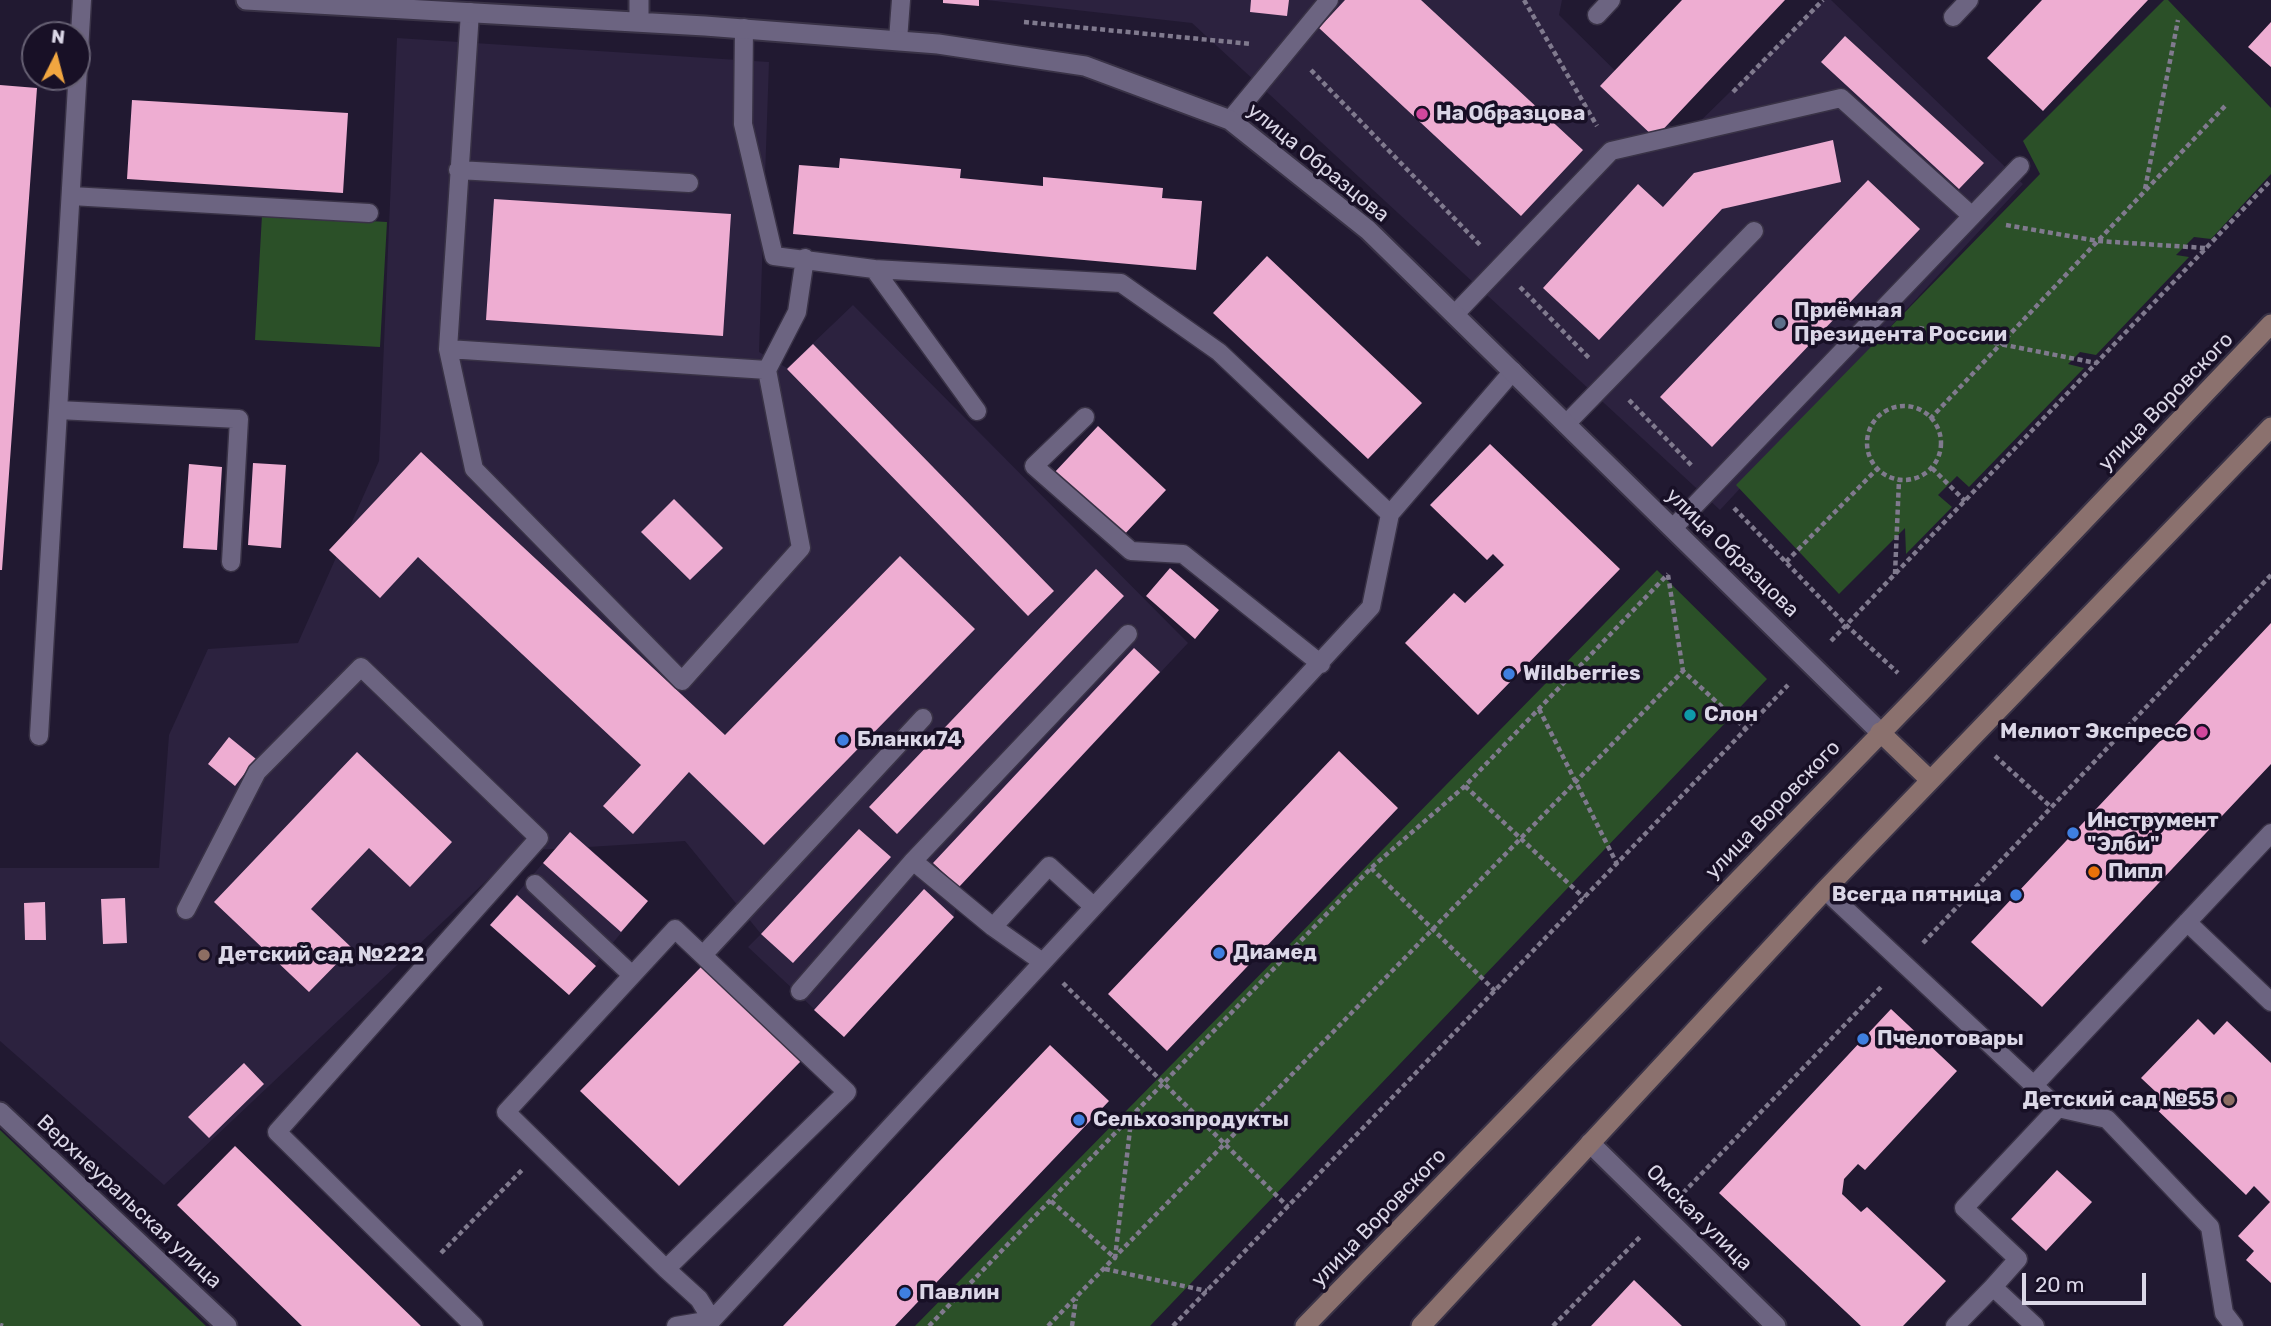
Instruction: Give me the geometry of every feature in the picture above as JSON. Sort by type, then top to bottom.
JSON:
[{"type":"main road","name":"улица Воровского","points":[[1306,1326],[2271,324]]},
{"type":"main road","points":[[1421,1326],[1825,891],[2271,427]]},
{"type":"main road","points":[[1880,732],[1930,780]]},
{"type":"street","name":"улица Образцова","points":[[246,0],[639,21],[898,40],[1085,66],[1230,120],[1368,230],[1880,732]]},
{"type":"street","points":[[639,0],[639,21]]},
{"type":"street","name":"Верхнеуральская улица","points":[[0,1112],[227,1326]]},
{"type":"street","name":"Омская улица","points":[[1590,1143],[1776,1326]]},
{"type":"lane","points":[[39,736],[82,0]]},
{"type":"lane","points":[[898,40],[901,0]]},
{"type":"lane","points":[[1230,120],[1329,0]]},
{"type":"lane","points":[[1597,15],[1611,0]]},
{"type":"lane","points":[[1953,17],[1969,0]]},
{"type":"lane","points":[[470,12],[447,349],[474,469],[682,681],[801,548],[767,370],[797,312],[804,258]]},
{"type":"lane","points":[[744,28],[743,124],[774,256],[874,269],[1121,283],[1219,352],[1390,514]]},
{"type":"lane","points":[[1455,314],[1611,150],[1841,98],[1972,216]]},
{"type":"lane","points":[[1673,528],[2020,166]]},
{"type":"lane","points":[[458,170],[689,183]]},
{"type":"lane","points":[[71,197],[369,213]]},
{"type":"lane","points":[[1566,424],[1754,231]]},
{"type":"lane","points":[[874,269],[977,411]]},
{"type":"lane","points":[[447,349],[767,370]]},
{"type":"lane","points":[[676,1326],[712,1320],[1371,607],[1390,514],[1513,371]]},
{"type":"lane","points":[[58,410],[239,419],[232,562]]},
{"type":"lane","points":[[1085,417],[1034,466],[1131,551],[1183,554],[1321,664]]},
{"type":"lane","points":[[800,991],[913,861],[1128,634]]},
{"type":"lane","points":[[186,910],[257,772],[360,667],[539,838],[277,1132],[474,1326]]},
{"type":"lane","points":[[703,956],[923,718]]},
{"type":"lane","points":[[2034,1085],[2187,922],[2267,846]]},
{"type":"lane","points":[[913,861],[993,927],[1041,961]]},
{"type":"lane","points":[[993,927],[1049,866],[1093,906]]},
{"type":"lane","points":[[535,884],[632,975]]},
{"type":"lane","points":[[1825,891],[2058,1108],[2107,1119],[2210,1227],[2224,1313],[2234,1326]]},
{"type":"lane","points":[[2187,922],[2271,1002]]},
{"type":"lane","points":[[666,1269],[846,1092],[674,929],[506,1112],[666,1269],[699,1299],[712,1320]]},
{"type":"lane","points":[[1955,1326],[2018,1259],[1964,1208],[2058,1108]]},
{"type":"lane","points":[[1993,1287],[2035,1326]]},
{"type":"path","points":[[1524,0],[1611,150]]},
{"type":"path","points":[[1730,94],[1824,0]]},
{"type":"path","points":[[2145,190],[2178,20]]},
{"type":"path","points":[[1930,419],[2226,105]]},
{"type":"path","points":[[1824,648],[2271,180]]},
{"type":"path","points":[[2004,225],[2098,241],[2206,248]]},
{"type":"path","points":[[1919,328],[2097,363]]},
{"type":"path","points":[[1902,406],[1914,408],[1930,419],[1939,433],[1941,445],[1932,468],[1911,480],[1899,480],[1877,469],[1870,459],[1867,435],[1880,415],[1902,406]]},
{"type":"path","points":[[1932,468],[1965,501]]},
{"type":"path","points":[[1786,562],[1877,469]]},
{"type":"path","points":[[1895,575],[1899,480]]},
{"type":"path","points":[[929,1326],[1371,869],[1465,786],[1668,574],[1683,671],[1746,729]]},
{"type":"path","points":[[1048,1326],[1683,671]]},
{"type":"path","points":[[1173,1326],[1775,699]]},
{"type":"path","points":[[1539,709],[1617,864]]},
{"type":"path","points":[[1465,786],[1584,898]]},
{"type":"path","points":[[1371,869],[1495,991]]},
{"type":"path","points":[[1041,961],[1288,1207]]},
{"type":"path","points":[[1115,1258],[1131,1119]]},
{"type":"path","points":[[421,1273],[543,1148]]},
{"type":"path","points":[[1051,1201],[1115,1258]]},
{"type":"path","points":[[1104,1269],[1207,1291]]},
{"type":"path","points":[[1072,1326],[1076,1297]]},
{"type":"shaded area","points":[[986,0],[1562,0],[1559,15],[1683,138],[1824,0],[1831,0],[2023,184],[1720,510],[1192,23]]},
{"type":"shaded area","points":[[397,38],[769,62],[759,352],[787,368],[853,305],[1188,643],[959,887],[954,917],[844,1037],[748,947],[761,934],[685,841],[588,847],[648,901],[569,995],[490,925],[555,849],[519,850],[164,1185],[0,1041],[0,868],[159,868],[169,735],[208,649],[298,643],[379,461]]},
{"type":"green space","points":[[2164,0],[2168,0],[2271,108],[2271,174],[2211,239],[2194,237],[2176,255],[2189,257],[2096,355],[2080,352],[2068,364],[2084,368],[1969,487],[1957,476],[1938,495],[1952,507],[1906,554],[1905,528],[1839,594],[1736,485],[2040,174],[2023,141]]},
{"type":"green space","points":[[262,215],[387,222],[380,347],[255,340]]},
{"type":"green space","points":[[1657,570],[1767,679],[1150,1326],[915,1326]]},
{"type":"green space","points":[[0,1130],[206,1326],[0,1326]]},
{"type":"building","points":[[943,0],[979,0],[979,6],[943,3]]},
{"type":"building","points":[[1251,0],[1289,0],[1287,16],[1250,12]]},
{"type":"building","points":[[1345,0],[1421,0],[1583,150],[1521,216],[1319,28]]},
{"type":"building","points":[[1682,0],[1785,0],[1655,138],[1600,86]]},
{"type":"building","points":[[2042,0],[2148,0],[2043,111],[1987,58]]},
{"type":"building","points":[[2271,22],[2271,67],[2248,47]]},
{"type":"building","points":[[1845,36],[1984,163],[1959,189],[1821,62]]},
{"type":"building","points":[[0,85],[21,87],[21,91],[37,91],[0,570]]},
{"type":"building","points":[[132,100],[348,113],[343,193],[127,179]]},
{"type":"building","points":[[1833,140],[1841,182],[1722,209],[1599,340],[1543,288],[1638,184],[1663,207],[1694,173]]},
{"type":"building","points":[[840,158],[961,169],[960,178],[1043,186],[1043,177],[1163,188],[1162,198],[1202,201],[1196,270],[793,234],[799,165],[839,168]]},
{"type":"building","points":[[1868,180],[1920,229],[1712,447],[1660,397]]},
{"type":"building","points":[[494,199],[731,214],[723,336],[486,320]]},
{"type":"building","points":[[1267,256],[1422,403],[1368,459],[1213,313]]},
{"type":"building","points":[[813,344],[1054,591],[1028,616],[787,369]]},
{"type":"building","points":[[1098,426],[1166,490],[1122,537],[1054,473]]},
{"type":"building","points":[[1490,444],[1620,569],[1478,715],[1405,643],[1454,593],[1465,603],[1504,565],[1493,554],[1487,560],[1430,505]]},
{"type":"building","points":[[421,452],[725,735],[900,556],[975,629],[764,845],[689,772],[633,834],[603,806],[641,765],[418,557],[380,598],[329,550]]},
{"type":"building","points":[[253,463],[286,465],[281,548],[248,545]]},
{"type":"building","points":[[189,464],[222,467],[217,550],[183,548]]},
{"type":"building","points":[[674,499],[723,548],[690,580],[641,532]]},
{"type":"building","points":[[1170,568],[1219,610],[1195,639],[1146,596]]},
{"type":"building","points":[[1096,569],[1124,596],[897,834],[869,807]]},
{"type":"building","points":[[2271,623],[2271,764],[2042,1007],[1971,942]]},
{"type":"building","points":[[1134,648],[1160,672],[959,887],[933,863]]},
{"type":"building","points":[[229,737],[256,759],[235,786],[208,764]]},
{"type":"building","points":[[1339,751],[1398,808],[1167,1051],[1108,994]]},
{"type":"building","points":[[357,752],[452,842],[410,887],[369,848],[311,909],[352,948],[309,992],[214,902]]},
{"type":"building","points":[[859,829],[891,857],[793,963],[761,934]]},
{"type":"building","points":[[570,832],[648,901],[621,932],[543,863]]},
{"type":"building","points":[[924,889],[954,917],[844,1037],[814,1010]]},
{"type":"building","points":[[517,895],[596,966],[569,995],[490,925]]},
{"type":"building","points":[[125,898],[127,943],[103,944],[101,899]]},
{"type":"building","points":[[45,902],[46,940],[25,940],[24,903]]},
{"type":"building","points":[[702,966],[801,1061],[679,1186],[580,1091]]},
{"type":"building","points":[[1891,1009],[1957,1071],[1865,1170],[1858,1164],[1844,1179],[1842,1194],[1861,1212],[1867,1207],[1946,1281],[1903,1326],[1861,1326],[1719,1193]]},
{"type":"building","points":[[2198,1019],[2214,1035],[2227,1021],[2271,1063],[2271,1283],[2246,1260],[2254,1251],[2238,1236],[2270,1202],[2254,1186],[2246,1195],[2149,1102],[2157,1093],[2141,1078]]},
{"type":"building","points":[[1050,1045],[1109,1101],[895,1326],[783,1326]]},
{"type":"building","points":[[244,1063],[264,1084],[209,1138],[188,1117]]},
{"type":"building","points":[[235,1146],[421,1326],[302,1326],[177,1205]]},
{"type":"building","points":[[2057,1170],[2092,1202],[2046,1251],[2011,1219]]},
{"type":"building","points":[[1634,1280],[1682,1326],[1591,1326]]},
{"type":"place","name":"На Образцова","points":[[1422,114]]},
{"type":"place","name":"Приёмная Президента России","points":[[1780,323]]},
{"type":"place","name":"Wildberries","points":[[1509,674]]},
{"type":"place","name":"Слон","points":[[1690,715]]},
{"type":"place","name":"Мелиот Экспресс","points":[[2202,732]]},
{"type":"place","name":"Бланки74","points":[[843,740]]},
{"type":"place","name":"Инструмент \"Элби\"","points":[[2073,833]]},
{"type":"place","name":"Пипл","points":[[2094,872]]},
{"type":"place","name":"Всегда пятница","points":[[2016,895]]},
{"type":"place","name":"Диамед","points":[[1219,953]]},
{"type":"place","name":"Детский сад №222","points":[[204,955]]},
{"type":"place","name":"Пчелотовары","points":[[1863,1039]]},
{"type":"place","name":"Детский сад №55","points":[[2229,1100]]},
{"type":"place","name":"Сельхозпродукты","points":[[1079,1120]]},
{"type":"place","name":"Павлин","points":[[905,1293]]}]
